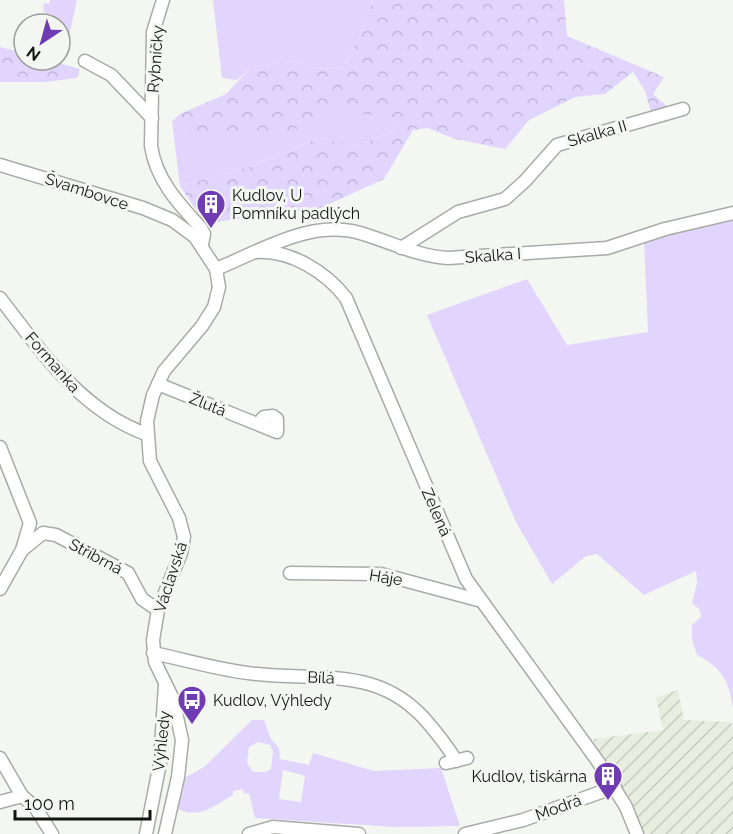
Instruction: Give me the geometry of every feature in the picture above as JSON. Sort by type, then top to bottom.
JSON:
[{"type":"street","name":"Rybníčky","points":[[163,0],[153,32],[153,162],[168,189],[201,228],[204,234],[202,244]]},
{"type":"street","name":"Rybníčky","points":[[85,61],[111,75],[152,118]]},
{"type":"street","name":"Skalka II","points":[[401,248],[458,212],[504,199],[525,181],[557,145],[683,110]]},
{"type":"street","name":"Švambovce","points":[[0,165],[143,208],[172,220],[188,230],[202,244]]},
{"type":"street","name":"Skalka I","points":[[256,252],[298,235],[323,229],[359,233],[423,256],[448,258],[607,248],[665,230],[733,213]]},
{"type":"street","points":[[202,244],[216,269],[256,252]]},
{"type":"street","name":"Zelená","points":[[256,252],[276,252],[298,261],[332,282],[346,298],[443,527],[478,600],[580,735],[615,788],[637,834]]},
{"type":"street","name":"Václavská","points":[[165,834],[178,777],[182,740],[177,709],[153,653],[158,610],[181,553],[184,537],[179,518],[150,461],[146,434],[149,409],[158,384],[172,361],[202,327],[214,307],[219,287],[216,269]]},
{"type":"street","name":"Formanka","points":[[0,298],[40,351],[72,387],[119,422],[146,434]]},
{"type":"street","name":"Žlutá","points":[[158,384],[258,424]]},
{"type":"street","points":[[0,447],[30,523],[22,550],[0,589]]},
{"type":"street","name":"Stříbrná","points":[[22,550],[44,533],[56,535],[128,573],[142,599],[158,610]]},
{"type":"street","name":"Háje","points":[[291,573],[381,574],[478,600]]},
{"type":"street","name":"Bílá","points":[[153,653],[247,673],[351,679],[374,683],[417,710],[457,761]]},
{"type":"street","name":"Výhledy","points":[[146,834],[159,763],[165,683]]},
{"type":"street","points":[[0,758],[22,796],[35,807],[52,834]]},
{"type":"street","name":"Modrá","points":[[465,834],[500,827],[615,788]]},
{"type":"street","points":[[0,802],[22,796]]},
{"type":"street","points":[[249,834],[273,827],[359,834]]},
{"type":"shaded area","points":[[678,690],[684,720],[731,722],[733,728],[733,834],[643,834],[640,822],[615,784],[593,739],[663,730],[656,697]]},
{"type":"green space","points":[[50,0],[77,0],[72,22],[72,12],[43,11],[44,3],[49,4]]},
{"type":"green space","points":[[213,0],[373,0],[359,39],[342,69],[308,68],[296,60],[251,67],[237,80],[222,78]]},
{"type":"green space","points":[[373,0],[564,0],[567,36],[664,77],[653,94],[671,110],[652,115],[645,91],[633,72],[605,94],[575,97],[529,120],[505,149],[455,139],[428,128],[413,130],[384,179],[316,210],[205,223],[180,186],[253,166],[318,138],[356,146],[395,130],[391,115],[346,114],[333,97],[317,123],[283,133],[187,134],[172,121],[180,114],[226,94],[251,67],[296,60],[308,68],[342,69],[359,39]]},
{"type":"green space","points":[[0,47],[12,50],[12,72],[72,72],[72,67],[80,69],[77,78],[46,82],[0,82]]},
{"type":"green space","points":[[333,96],[346,114],[391,114],[395,130],[356,146],[318,138],[253,166],[180,186],[172,121],[187,134],[226,133]]},
{"type":"green space","points":[[733,217],[733,708],[726,682],[712,664],[697,655],[692,639],[692,625],[701,617],[700,610],[692,603],[697,583],[696,571],[644,595],[597,554],[586,556],[552,584],[516,522],[427,315],[527,279],[567,345],[648,332],[644,240]]},
{"type":"green space","points":[[252,720],[264,720],[271,739],[279,748],[280,759],[309,765],[313,753],[374,771],[441,768],[460,826],[395,827],[255,818],[249,793],[244,794],[243,789],[233,791],[233,795],[207,810],[193,813],[178,809],[186,777],[204,767]],"holes":[[[258,742],[270,745],[273,752],[271,769],[266,772],[253,772],[247,763],[249,747]],[[283,770],[305,776],[301,802],[279,799]]]},
{"type":"place","name":"Kudlov, U Pomníku padlých","points":[[211,230]]},
{"type":"place","name":"Kudlov, Výhledy","points":[[192,726]]},
{"type":"place","name":"Kudlov, tiskárna","points":[[608,802]]}]
